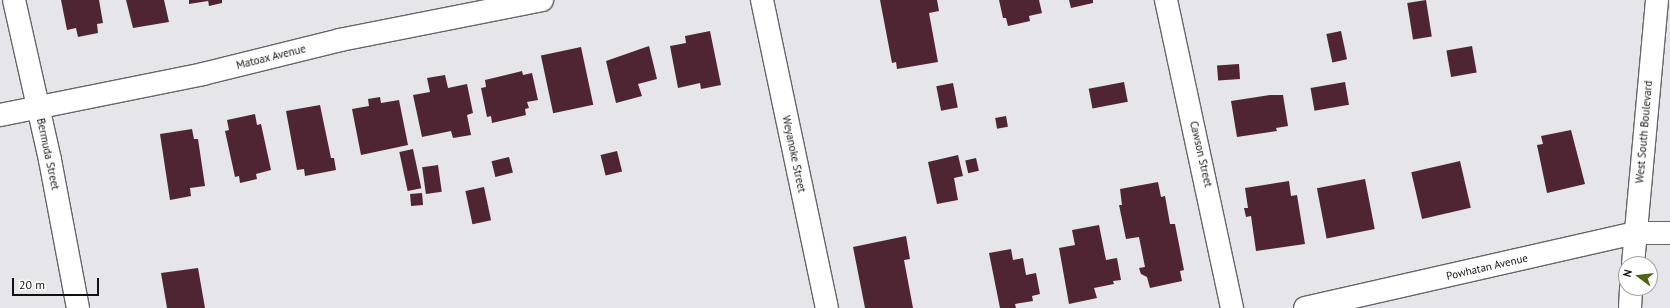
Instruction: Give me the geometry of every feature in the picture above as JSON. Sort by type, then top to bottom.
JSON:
[{"type":"street","name":"Bermuda Street","points":[[14,0],[38,107],[78,308]]},
{"type":"street","name":"Matoax Avenue","points":[[0,115],[203,74],[340,40],[542,0]]},
{"type":"street","name":"Weyanoke Street","points":[[762,0],[827,308]]},
{"type":"street","name":"Cawson Street","points":[[1166,0],[1232,308]]},
{"type":"street","name":"West South Boulevard","points":[[1634,256],[1657,0]]},
{"type":"street","name":"Powhatan Avenue","points":[[1305,308],[1636,233],[1670,233]]},
{"type":"street","points":[[1630,308],[1631,296]]},
{"type":"building","points":[[61,0],[99,0],[103,23],[97,24],[98,33],[78,37],[76,28],[67,30]]},
{"type":"building","points":[[126,0],[164,0],[169,22],[133,28]]},
{"type":"building","points":[[189,0],[208,0],[208,1],[189,4]]},
{"type":"building","points":[[208,0],[222,0],[222,3],[209,6]]},
{"type":"building","points":[[880,0],[937,0],[939,11],[929,13],[938,62],[897,69],[896,62],[892,63]]},
{"type":"building","points":[[999,0],[1039,0],[1042,13],[1029,16],[1030,21],[1008,26],[1006,18],[1003,18]]},
{"type":"building","points":[[1069,0],[1093,0],[1093,3],[1071,8]]},
{"type":"building","points":[[1426,0],[1432,37],[1413,40],[1407,3]]},
{"type":"building","points":[[710,31],[721,85],[701,89],[700,83],[678,88],[670,46],[686,43],[685,36]]},
{"type":"building","points":[[1341,31],[1347,59],[1332,62],[1326,34]]},
{"type":"building","points":[[649,46],[657,79],[638,84],[642,96],[616,103],[606,61]]},
{"type":"building","points":[[1472,46],[1477,73],[1451,77],[1446,51]]},
{"type":"building","points":[[581,47],[593,105],[553,113],[541,56]]},
{"type":"building","points":[[1239,64],[1240,79],[1218,80],[1217,66]]},
{"type":"building","points":[[522,71],[523,75],[532,73],[538,100],[527,102],[529,108],[525,109],[526,115],[492,123],[491,116],[487,117],[481,88],[486,87],[485,80]]},
{"type":"building","points":[[445,75],[448,88],[467,84],[473,113],[467,115],[471,135],[453,138],[451,131],[422,137],[413,95],[430,92],[427,78]]},
{"type":"building","points":[[1124,82],[1128,102],[1092,109],[1089,89]]},
{"type":"building","points":[[1345,82],[1349,105],[1315,111],[1311,88]]},
{"type":"building","points":[[953,83],[958,108],[941,111],[936,86]]},
{"type":"building","points":[[1270,95],[1283,95],[1288,126],[1276,128],[1277,131],[1237,137],[1231,101]]},
{"type":"building","points":[[380,97],[381,103],[399,100],[408,145],[361,155],[352,109],[369,106],[368,99]]},
{"type":"building","points":[[320,105],[331,158],[334,158],[336,170],[305,176],[304,169],[297,170],[286,111]]},
{"type":"building","points":[[255,114],[257,125],[261,124],[271,170],[256,174],[257,179],[240,183],[239,176],[235,177],[225,131],[229,130],[227,120]]},
{"type":"building","points":[[1006,116],[1008,127],[997,129],[995,118]]},
{"type":"building","points":[[192,129],[194,139],[198,139],[205,186],[190,188],[191,196],[170,200],[160,134]]},
{"type":"building","points":[[1571,130],[1585,184],[1547,193],[1537,145],[1543,144],[1541,136]]},
{"type":"building","points":[[413,149],[421,188],[408,191],[399,152]]},
{"type":"building","points":[[617,151],[622,171],[606,175],[601,155]]},
{"type":"building","points":[[958,155],[963,176],[954,178],[958,200],[937,204],[928,162]]},
{"type":"building","points":[[509,157],[513,173],[495,177],[492,161]]},
{"type":"building","points":[[976,158],[979,171],[968,173],[965,160]]},
{"type":"building","points":[[1460,161],[1471,208],[1422,219],[1411,172]]},
{"type":"building","points":[[438,165],[442,192],[426,194],[422,167]]},
{"type":"building","points":[[1365,179],[1375,229],[1327,238],[1317,188]]},
{"type":"building","points":[[1289,181],[1291,196],[1297,195],[1305,244],[1256,251],[1251,216],[1246,217],[1244,208],[1248,208],[1245,188]]},
{"type":"building","points":[[1158,182],[1161,197],[1165,196],[1170,224],[1175,224],[1184,270],[1180,271],[1182,281],[1150,288],[1147,277],[1141,274],[1139,268],[1145,267],[1139,237],[1126,239],[1119,205],[1122,205],[1120,189]]},
{"type":"building","points":[[484,187],[491,220],[472,224],[465,191]]},
{"type":"building","points":[[422,193],[423,205],[411,206],[410,194]]},
{"type":"building","points":[[1099,225],[1106,260],[1117,258],[1121,280],[1113,281],[1114,284],[1094,288],[1097,298],[1069,304],[1059,248],[1075,245],[1072,230]]},
{"type":"building","points":[[906,236],[910,259],[904,260],[913,308],[865,308],[853,247]]},
{"type":"building","points":[[1011,249],[1013,260],[1023,258],[1026,275],[1036,273],[1040,294],[1032,296],[1033,301],[1015,304],[1016,308],[1000,308],[989,253]]},
{"type":"building","points":[[198,268],[205,308],[167,308],[161,273]]}]
